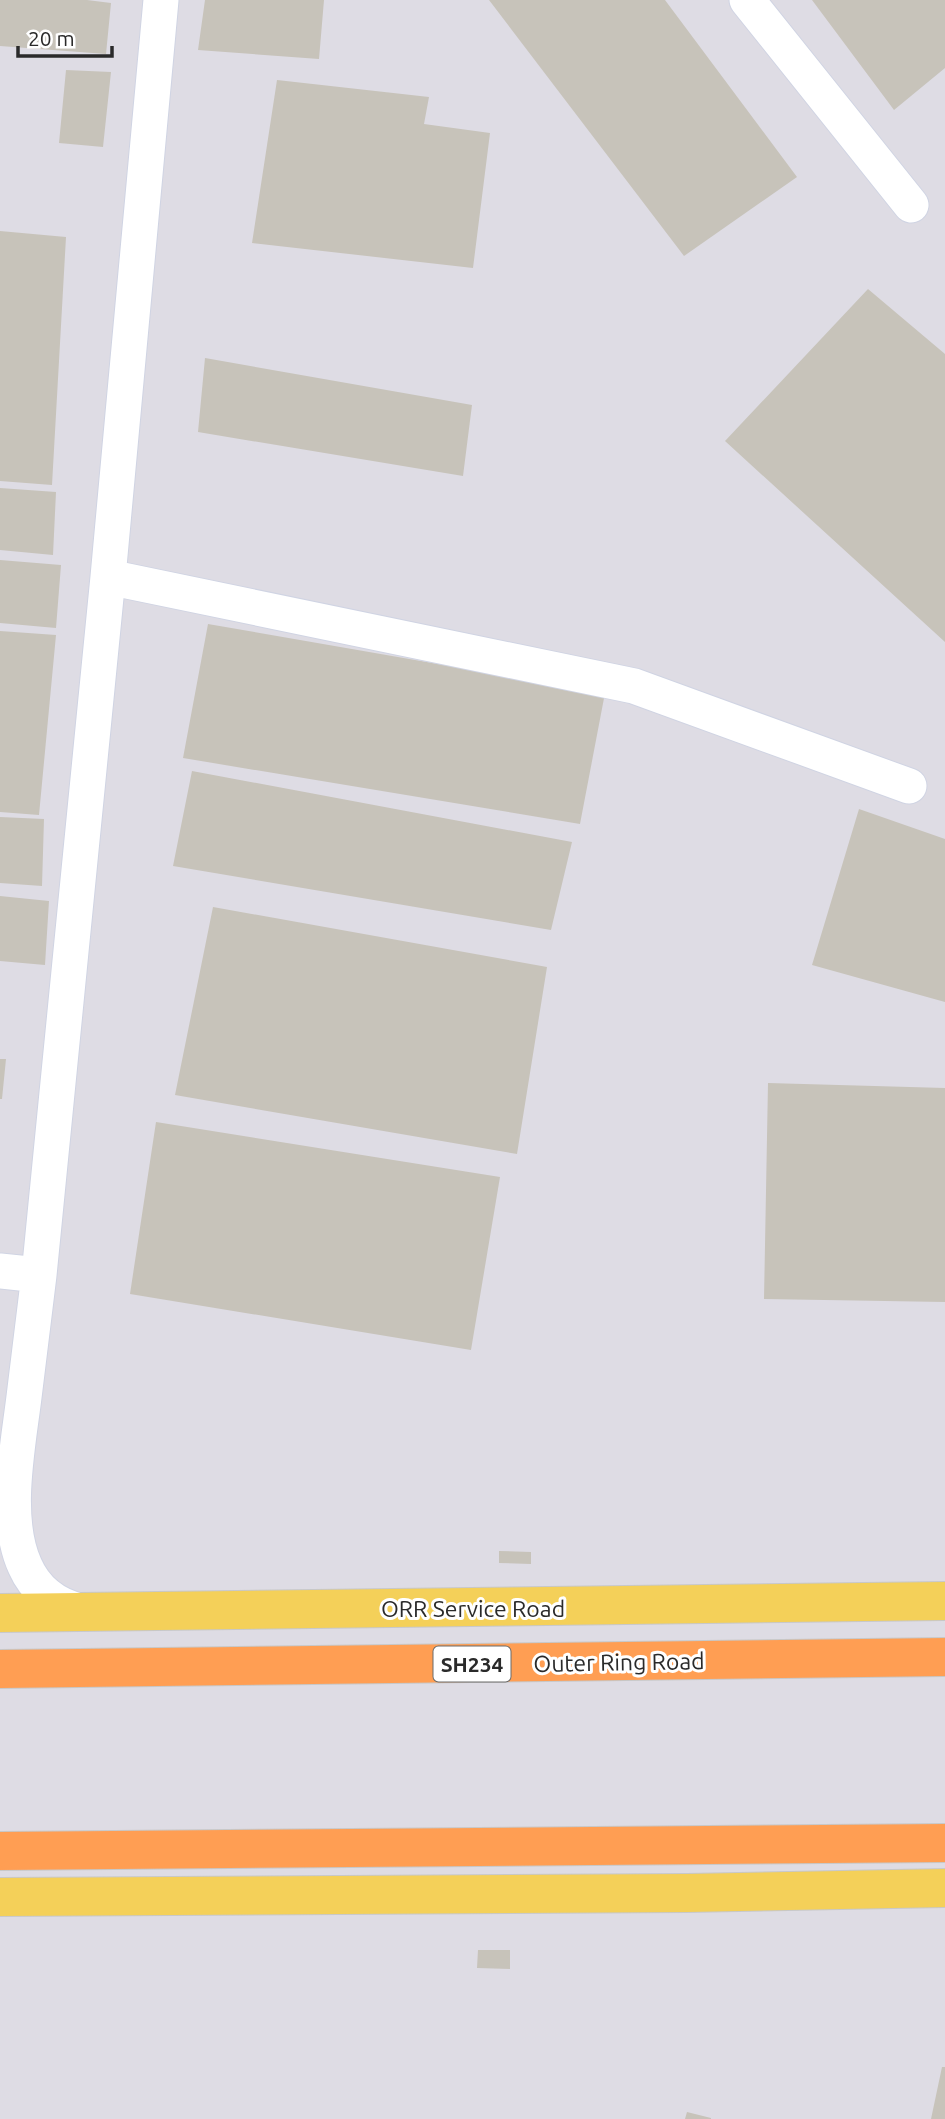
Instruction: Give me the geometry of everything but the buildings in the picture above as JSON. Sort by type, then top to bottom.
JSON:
[{"type":"highway","name":"Outer Ring Road","points":[[0,1669],[945,1657]]},
{"type":"highway","points":[[0,1852],[945,1843]]},
{"type":"main road","name":"ORR Service Road","points":[[0,1613],[945,1601]]},
{"type":"main road","points":[[0,1897],[687,1893],[945,1888]]},
{"type":"street","points":[[80,1611],[49,1597],[30,1576],[24,1564],[15,1526],[16,1464],[39,1275],[108,577],[161,0]]},
{"type":"street","points":[[747,0],[911,205]]},
{"type":"street","points":[[108,577],[634,686],[909,786]]},
{"type":"street","points":[[0,1271],[39,1275]]},
{"type":"street","points":[[0,1523],[16,1464]]},
{"type":"shaded area","points":[[0,0],[945,0],[945,2119],[0,2119]]}]
